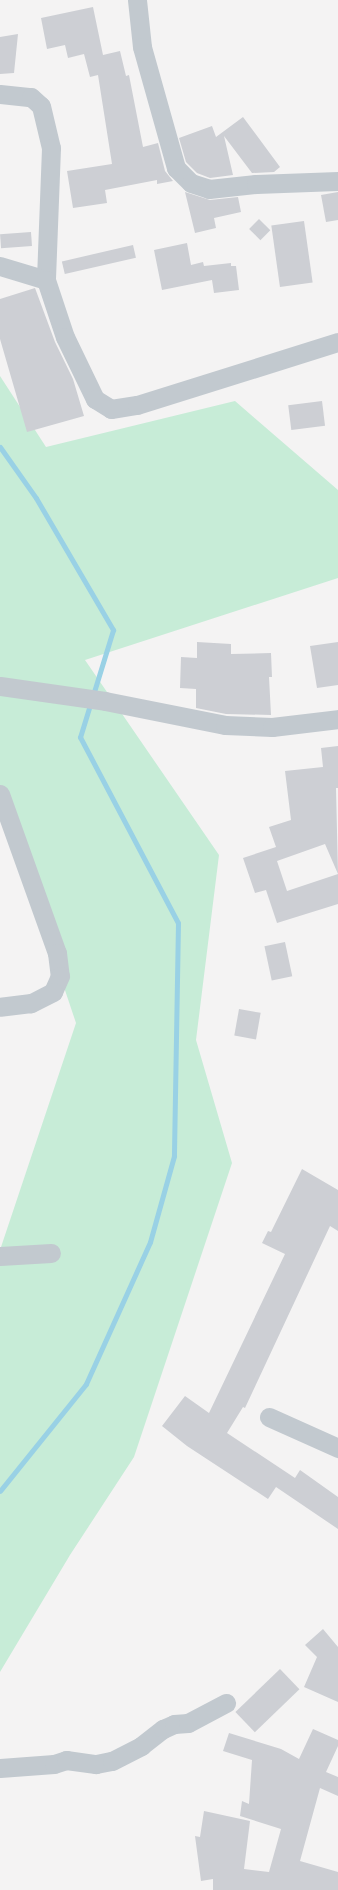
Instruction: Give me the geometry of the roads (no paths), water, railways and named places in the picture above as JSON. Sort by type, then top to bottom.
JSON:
[{"type":"street","points":[[137,0],[142,47],[176,168],[191,184],[210,189],[256,184],[338,181]]},
{"type":"street","points":[[0,94],[31,97],[41,106],[52,148],[46,280],[65,337],[95,399],[111,409],[138,405],[338,342]]},
{"type":"street","points":[[0,266],[46,280]]},
{"type":"street","points":[[0,686],[105,701],[225,725],[272,728],[338,719]]},
{"type":"street","points":[[0,794],[57,953],[60,976],[53,992],[31,1003],[0,1007]]},
{"type":"street","points":[[0,1256],[51,1253]]},
{"type":"street","points":[[269,1417],[338,1448]]},
{"type":"street","points":[[0,1768],[54,1764],[66,1760],[96,1764],[112,1761],[141,1746],[162,1729],[174,1724],[188,1724],[226,1703]]},
{"type":"waterway","points":[[0,447],[36,498],[113,630],[80,737],[178,923],[174,1156],[150,1242],[86,1384],[0,1491]]}]
